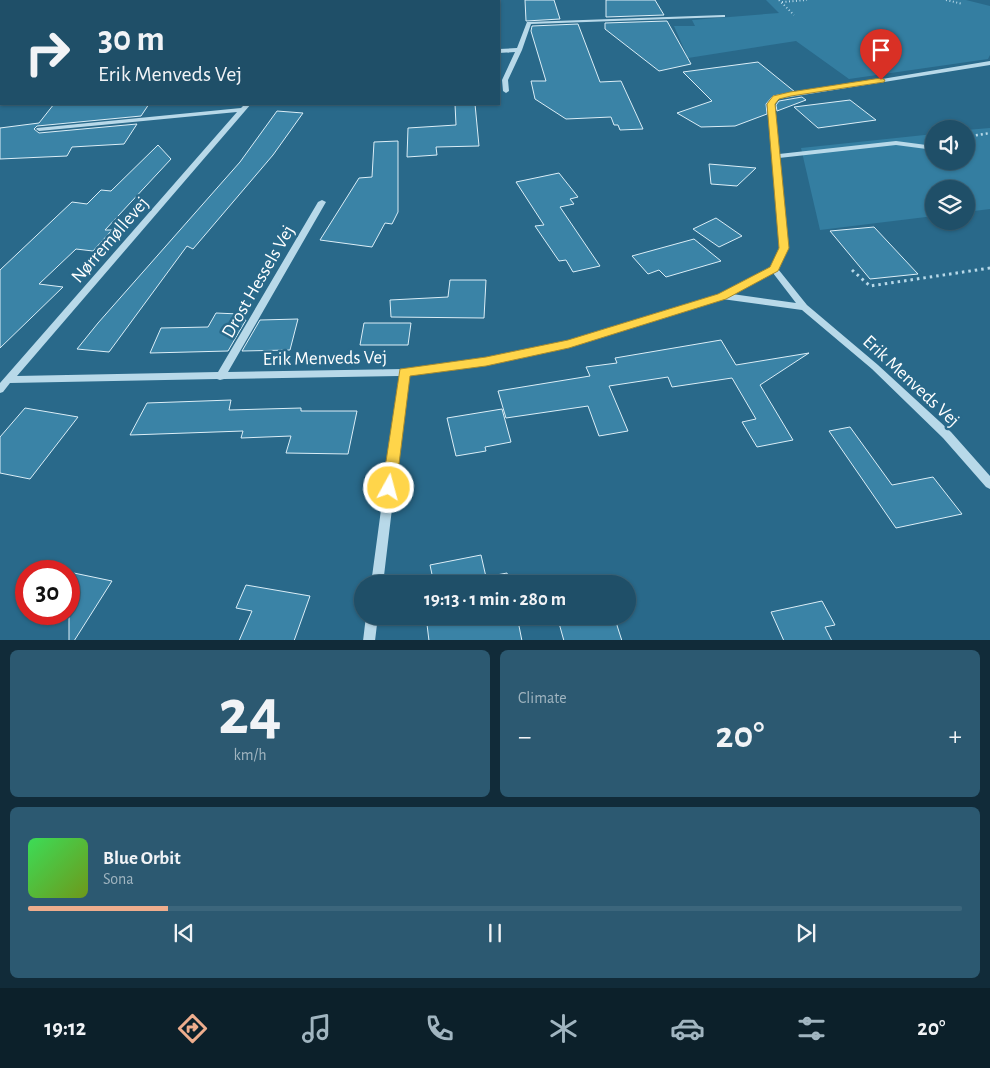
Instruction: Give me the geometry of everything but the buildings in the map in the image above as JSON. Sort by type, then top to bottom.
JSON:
[{"type":"street","points":[[506,91],[505,80],[529,24],[723,16]]},
{"type":"street","points":[[500,51],[519,50]]},
{"type":"street","points":[[774,269],[784,248],[771,104],[776,98],[990,64]]},
{"type":"street","name":"Nørremøllevej","points":[[39,130],[245,107]]},
{"type":"street","name":"Nørremøllevej","points":[[0,389],[245,107]]},
{"type":"street","points":[[776,156],[896,144],[925,147]]},
{"type":"street","name":"Drost Hessels Vej","points":[[220,377],[322,202]]},
{"type":"street","name":"Erik Menveds Vej","points":[[9,380],[404,372],[486,362],[569,344],[722,296],[774,269],[804,307],[882,374],[947,436],[990,484]]},
{"type":"street","name":"Erik Menveds Vej","points":[[722,296],[804,307]]},
{"type":"street","points":[[378,575],[404,372]]},
{"type":"street","points":[[369,640],[371,625]]},
{"type":"path","points":[[779,0],[794,15]]},
{"type":"path","points":[[782,2],[807,0]]},
{"type":"path","points":[[946,0],[963,4]]},
{"type":"path","points":[[975,136],[990,133]]},
{"type":"path","points":[[852,270],[870,286],[990,268]]},
{"type":"shaded area","points":[[766,0],[966,0],[990,6],[990,55],[988,59],[849,79],[796,41],[688,58],[674,26],[695,26],[692,20],[779,13]]},
{"type":"shaded area","points":[[990,128],[990,209],[975,211],[975,180],[925,180],[925,217],[820,230],[801,148],[925,135],[925,170],[975,170],[975,129]]},
{"type":"route","points":[[389,488],[404,372],[486,362],[569,344],[722,296],[774,269],[784,248],[771,104],[776,98],[790,94],[881,80]]}]
